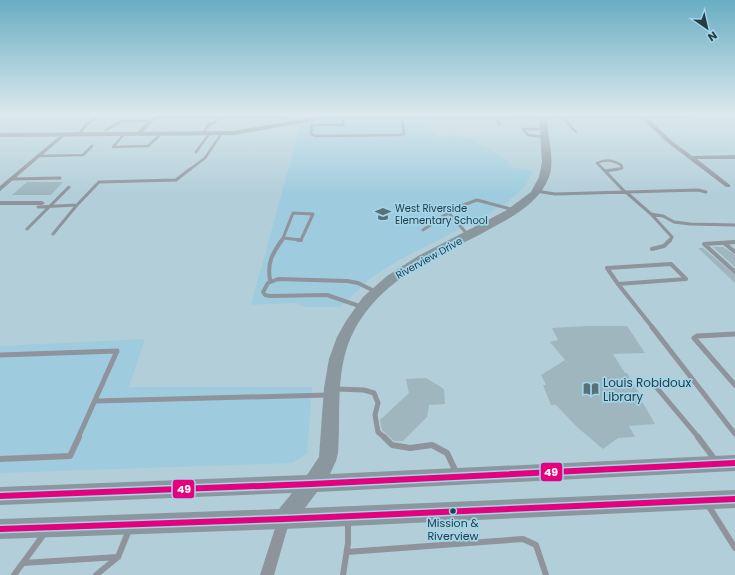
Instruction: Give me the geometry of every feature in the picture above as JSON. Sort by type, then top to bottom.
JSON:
[{"type":"main road","name":"Riverview Drive","points":[[284,520],[327,462],[332,392],[339,349],[353,320],[376,292],[406,269],[469,236],[523,204],[535,191],[544,177],[547,168],[545,141]]},
{"type":"main road","points":[[0,496],[311,484],[726,463]]},
{"type":"main road","points":[[0,529],[284,520],[735,499]]},
{"type":"street","points":[[0,189],[57,141]]},
{"type":"street","points":[[669,141],[728,186]]},
{"type":"street","points":[[691,158],[735,157]]},
{"type":"street","points":[[0,203],[40,205]]},
{"type":"street","points":[[18,208],[23,203]]},
{"type":"street","points":[[0,208],[18,208],[40,205]]},
{"type":"street","name":"Riverview Drive","points":[[267,575],[284,520]]},
{"type":"lane","points":[[118,141],[113,147],[148,146],[154,141]]},
{"type":"lane","points":[[196,152],[202,141]]},
{"type":"lane","points":[[53,234],[77,205],[99,182],[176,180],[206,158],[217,141]]},
{"type":"lane","points":[[40,156],[83,155],[92,146]]},
{"type":"lane","points":[[604,171],[614,171],[622,168],[618,163],[610,160],[600,161],[597,163],[604,171],[626,192],[651,214],[672,237],[670,242],[661,249],[652,249]]},
{"type":"lane","points":[[12,179],[60,178]]},
{"type":"lane","points":[[27,230],[69,187]]},
{"type":"lane","points":[[535,191],[555,194],[698,190],[706,192]]},
{"type":"lane","points":[[423,230],[448,213],[447,211],[477,200],[514,210]]},
{"type":"lane","points":[[40,205],[77,205]]},
{"type":"lane","points":[[270,280],[268,262],[283,238],[293,213],[313,214],[301,240],[283,238]]},
{"type":"lane","points":[[448,213],[469,236]]},
{"type":"lane","points":[[651,214],[663,216],[674,222],[690,224],[735,225]]},
{"type":"lane","points":[[735,242],[704,244],[735,272]]},
{"type":"lane","points":[[724,243],[735,252]]},
{"type":"lane","points":[[618,284],[686,280],[671,264],[607,268],[618,284],[735,434]]},
{"type":"lane","points":[[363,307],[327,294],[270,296],[265,295],[263,292],[266,284],[270,280],[278,279],[358,283],[376,292]]},
{"type":"lane","points":[[735,334],[697,336],[694,338],[735,385]]},
{"type":"lane","points":[[0,355],[117,351],[96,401],[70,456],[0,459]]},
{"type":"lane","points":[[657,388],[702,442],[726,463]]},
{"type":"lane","points":[[96,401],[364,390],[374,393],[378,403],[375,415],[378,432],[392,446],[410,448],[432,445],[447,453],[458,476]]},
{"type":"lane","points":[[705,500],[735,548]]},
{"type":"lane","points":[[343,575],[347,552],[348,516]]},
{"type":"lane","points":[[96,575],[118,557],[132,525]]},
{"type":"lane","points":[[14,575],[49,527]]},
{"type":"lane","points":[[347,552],[522,539],[536,545],[546,575]]},
{"type":"lane","points":[[23,563],[118,557]]},
{"type":"shaded area","name":"West Riverside Elementary School","points":[[296,141],[475,141],[503,157],[513,168],[533,171],[525,186],[505,204],[392,264],[371,278],[340,307],[305,307],[296,303],[251,305]]},
{"type":"shaded area","points":[[145,339],[129,387],[312,387],[307,454],[292,463],[0,473],[0,346]]},
{"type":"building","points":[[27,182],[63,182],[51,195],[12,195]]},
{"type":"building","points":[[713,247],[723,247],[735,255],[735,267]]},
{"type":"building","points":[[698,248],[703,248],[735,275],[735,283]]},
{"type":"building","name":"Louis Robidoux Library","points":[[627,326],[645,353],[613,354],[639,393],[637,393],[655,424],[629,426],[635,437],[618,438],[603,449],[577,427],[556,405],[551,405],[543,385],[546,385],[541,375],[565,360],[550,342],[558,340],[552,328]]},
{"type":"building","points":[[426,378],[444,389],[445,404],[429,405],[427,417],[403,441],[394,441],[382,430],[380,420],[409,393],[406,379]]},
{"type":"transit line","name":"49","points":[[0,496],[311,484],[735,463]]},
{"type":"transit line","name":"49","points":[[0,529],[284,519],[735,499]]},
{"type":"place","name":"West Riverside Elementary School","points":[[383,214]]},
{"type":"place","name":"Louis Robidoux Library","points":[[591,389]]},
{"type":"place","name":"Mission & Riverview","points":[[453,511]]}]
